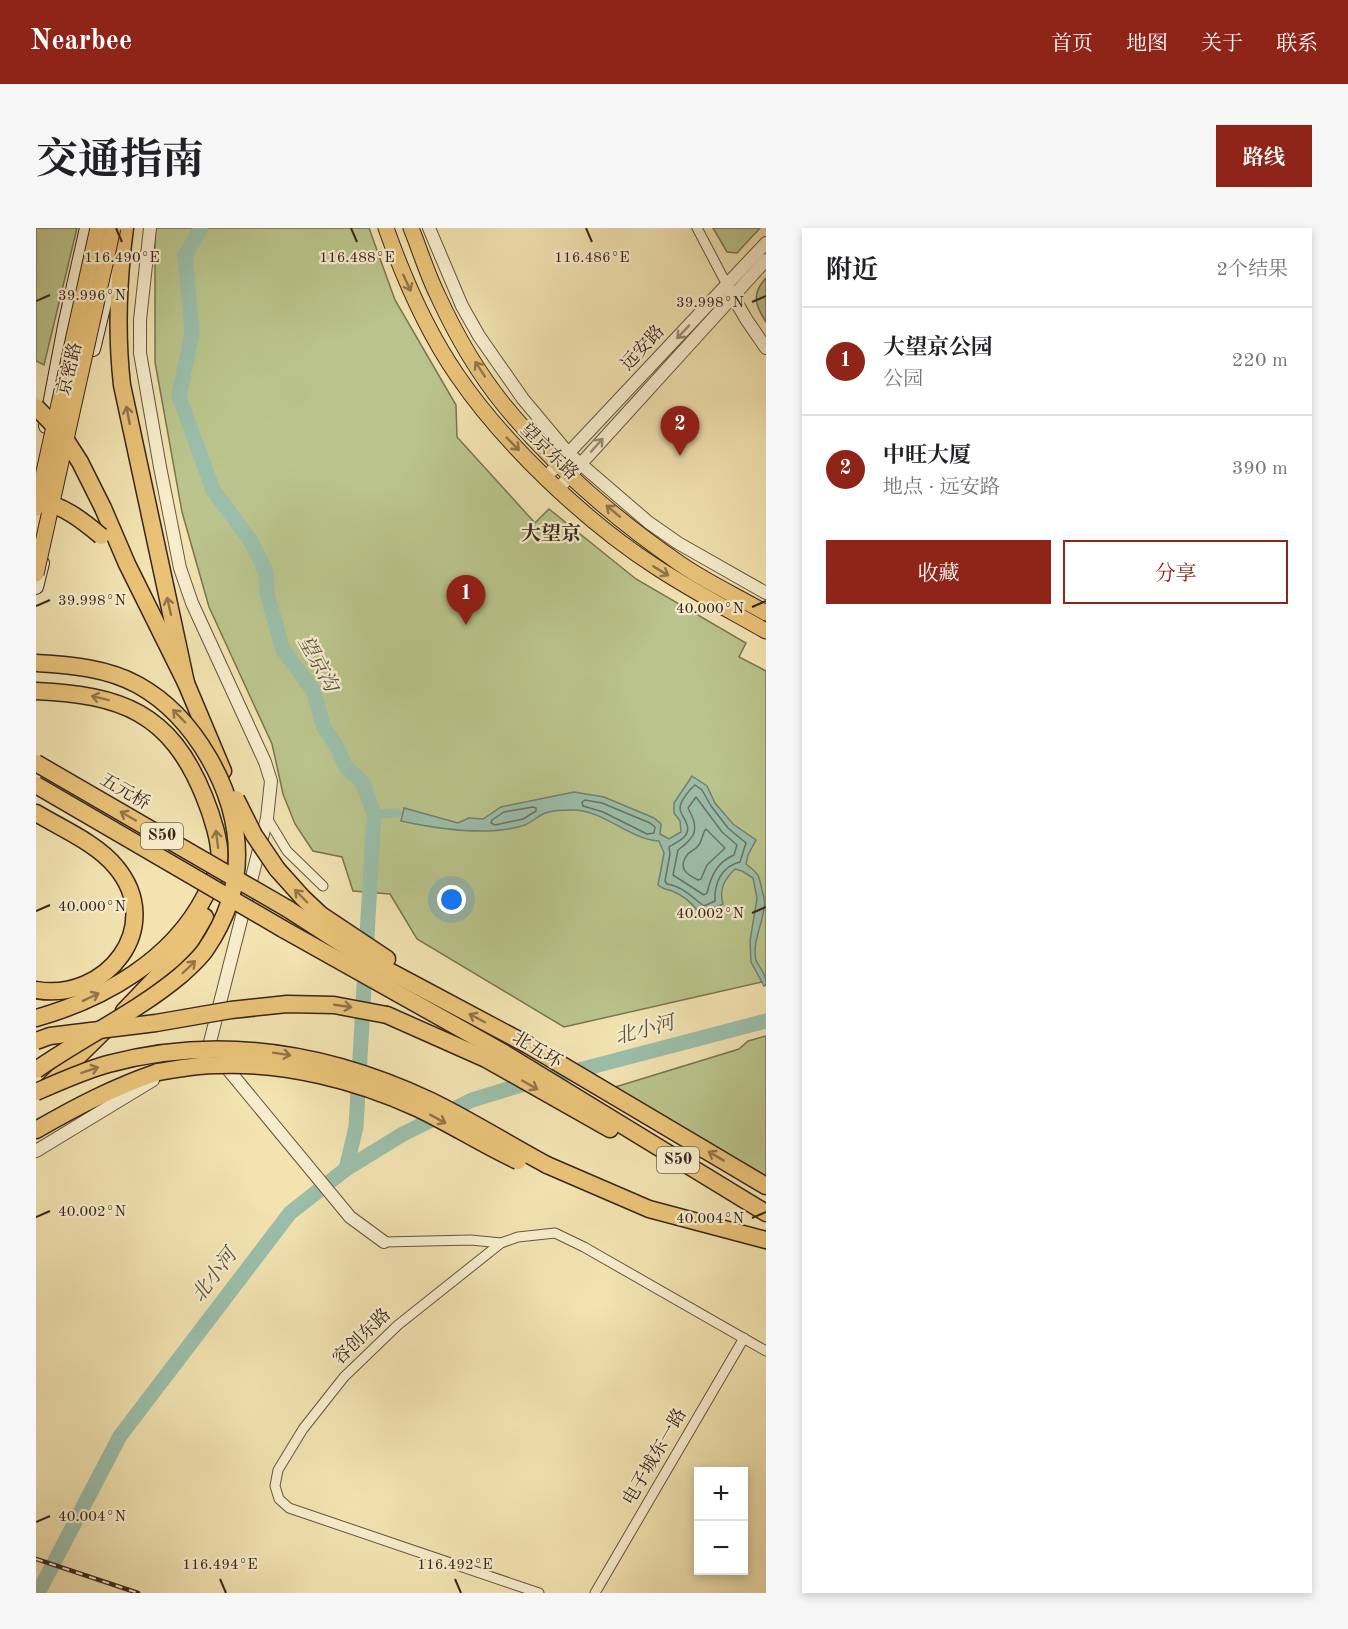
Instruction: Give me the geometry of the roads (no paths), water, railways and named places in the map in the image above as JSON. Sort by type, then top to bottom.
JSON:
[{"type":"highway","points":[[124,228],[119,271],[117,341],[122,385],[186,683]]},
{"type":"highway","points":[[36,407],[62,434],[80,462],[186,683],[254,835],[277,869],[361,957],[391,974]]},
{"type":"highway","points":[[36,501],[61,508],[80,518],[128,564]]},
{"type":"highway","points":[[36,663],[95,669],[112,674],[136,684],[157,697],[177,714],[200,744],[222,786],[235,833],[237,856],[233,891],[227,912],[205,951],[167,987],[36,1070]]},
{"type":"highway","points":[[36,690],[76,693],[106,699],[150,718],[181,754],[202,791],[216,830],[219,863],[217,886],[209,909],[190,942],[36,1098]]},
{"type":"highway","name":"五元桥","points":[[36,763],[288,909]]},
{"type":"highway","name":"北五环","points":[[36,785],[283,929],[361,957]]},
{"type":"highway","points":[[36,990],[51,993],[75,990],[100,977],[118,961],[124,951],[134,920],[134,901],[117,867],[101,852],[39,815]]},
{"type":"highway","points":[[36,1018],[86,1000],[127,979],[158,957],[194,916],[219,863]]},
{"type":"highway","name":"北五环","points":[[288,909],[391,974],[582,1108]]},
{"type":"highway","name":"北五环","points":[[391,974],[411,982],[528,1046],[766,1186]]},
{"type":"highway","points":[[41,1038],[287,1004],[334,1005],[387,1015],[486,1059],[582,1108],[766,1213]]},
{"type":"highway","points":[[36,1092],[108,1064],[144,1057],[192,1050],[240,1048],[288,1055],[351,1068],[421,1097],[543,1168]]},
{"type":"highway","points":[[36,1130],[87,1101],[126,1083],[158,1072],[218,1065],[271,1067],[311,1073],[367,1088],[418,1108],[481,1144],[649,1209],[766,1240]]},
{"type":"main road","name":"京密路","points":[[36,478],[66,321],[87,228]]},
{"type":"main road","points":[[36,508],[98,228]]},
{"type":"main road","points":[[36,574],[113,228]]},
{"type":"main road","name":"京密路","points":[[36,587],[124,228]]},
{"type":"main road","name":"望京东路","points":[[386,228],[400,268],[426,323],[457,375],[502,433],[593,521],[655,567],[766,631]]},
{"type":"main road","name":"望京东路","points":[[411,228],[433,286],[459,336],[503,404],[570,464],[614,513],[680,564],[766,613]]},
{"type":"street","points":[[36,1150],[208,1046],[267,818],[271,781],[265,762],[192,603],[180,568],[140,353],[140,320],[150,228]]},
{"type":"street","points":[[427,228],[433,286]]},
{"type":"street","points":[[427,228],[462,306],[479,336],[570,464],[678,543],[766,593]]},
{"type":"street","points":[[697,228],[746,319],[766,348]]},
{"type":"street","name":"远安路","points":[[558,489],[570,464],[730,290],[766,243]]},
{"type":"street","name":"远安路","points":[[730,290],[766,260]]},
{"type":"street","name":"远安路","points":[[546,477],[570,464]]},
{"type":"street","points":[[705,578],[739,577]]},
{"type":"street","points":[[267,818],[287,851],[323,886]]},
{"type":"street","points":[[208,1046],[350,1217],[384,1242],[471,1240],[501,1243]]},
{"type":"street","name":"容创东路","points":[[539,1593],[289,1509],[279,1499],[275,1486],[278,1470],[303,1429],[344,1377],[398,1325],[501,1243],[526,1236],[555,1233],[584,1247],[766,1351]]},
{"type":"street","name":"电子城东一路","points":[[596,1593],[744,1338]]},
{"type":"water","points":[[692,776],[707,786],[715,803],[733,824],[756,840],[746,864],[758,875],[765,906],[755,954],[765,977],[766,985],[764,986],[751,962],[750,941],[757,898],[753,878],[742,871],[735,869],[725,881],[722,889],[723,904],[700,914],[684,897],[658,885],[664,853],[659,841],[637,835],[584,811],[545,813],[525,825],[496,831],[447,829],[401,821],[404,808],[458,823],[469,818],[483,819],[501,807],[574,792],[604,797],[654,818],[661,824],[660,834],[669,839],[681,832],[680,821],[674,813],[674,803]]},
{"type":"waterway","name":"望京沟","points":[[201,228],[185,255],[192,333],[179,396],[213,490],[251,541],[266,572],[267,594],[283,650],[313,690],[324,728],[336,745],[345,766],[363,783],[374,814],[356,1127],[346,1169]]},
{"type":"waterway","points":[[374,814],[397,813]]},
{"type":"waterway","name":"北小河","points":[[537,1081],[766,1021]]},
{"type":"waterway","name":"北小河","points":[[38,1593],[120,1436],[290,1213],[346,1169],[403,1134],[472,1100],[521,1085]]},
{"type":"railway","points":[[36,1559],[138,1593]]},
{"type":"place","name":"中旺大厦","points":[[680,456]]},
{"type":"place","name":"大望京公园","points":[[466,625]]},
{"type":"district","name":"大望京","points":[[551,535]]}]
